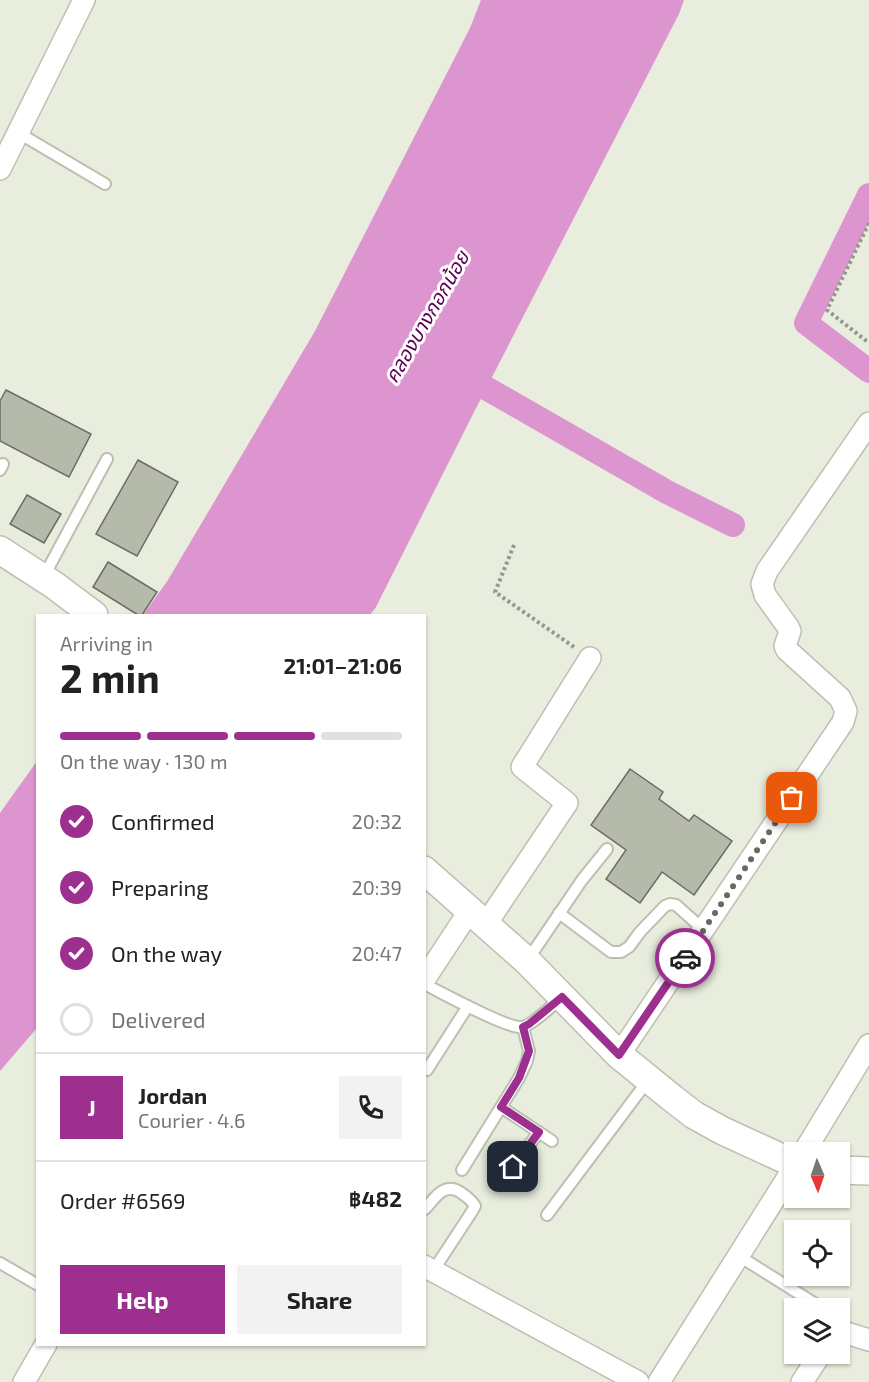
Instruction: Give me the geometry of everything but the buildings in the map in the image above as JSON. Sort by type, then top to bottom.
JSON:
[{"type":"street","points":[[6,149],[84,0]]},
{"type":"street","points":[[619,1055],[843,722],[846,711],[840,698],[787,650],[785,646],[789,634],[788,627],[765,595],[762,584],[767,571],[869,423]]},
{"type":"street","points":[[0,550],[88,610]]},
{"type":"street","points":[[426,980],[478,917],[567,802],[522,767],[590,658]]},
{"type":"street","points":[[426,872],[527,961],[619,1055],[694,1114],[723,1131],[784,1160]]},
{"type":"street","points":[[810,1142],[869,1046]]},
{"type":"street","points":[[850,1170],[869,1171]]},
{"type":"street","points":[[659,1382],[784,1183]]},
{"type":"street","points":[[429,1269],[638,1382]]},
{"type":"street","points":[[850,1334],[869,1340]]},
{"type":"street","points":[[24,1382],[45,1346]]},
{"type":"street","points":[[802,1382],[814,1364]]},
{"type":"lane","points":[[6,149],[105,184]]},
{"type":"lane","points":[[42,578],[107,459]]},
{"type":"lane","points":[[527,961],[582,880],[607,849]]},
{"type":"lane","points":[[559,913],[611,952],[621,952],[629,947],[640,932],[665,906],[670,904],[676,905],[704,930]]},
{"type":"lane","points":[[426,983],[468,1006],[515,1027],[529,1024],[562,997]]},
{"type":"lane","points":[[427,1070],[468,1006]]},
{"type":"lane","points":[[462,1170],[519,1078],[529,1051],[523,1027]]},
{"type":"lane","points":[[547,1215],[649,1079]]},
{"type":"lane","points":[[501,1107],[552,1140]]},
{"type":"lane","points":[[500,1184],[539,1132]]},
{"type":"lane","points":[[426,1208],[441,1191],[448,1188],[455,1189],[471,1199],[475,1206],[429,1269]]},
{"type":"lane","points":[[739,1256],[806,1298]]},
{"type":"lane","points":[[0,1263],[36,1284]]},
{"type":"path","points":[[869,223],[827,310],[869,342]]},
{"type":"path","points":[[514,545],[495,592],[590,658]]},
{"type":"water","name":"คลองบางกอกน้อย","points":[[481,0],[684,0],[679,14],[371,614],[144,614],[168,580],[315,331],[470,28]]},
{"type":"water","points":[[36,762],[36,1029],[0,1071],[0,813]]},
{"type":"waterway","points":[[869,195],[806,323],[869,371]]},
{"type":"waterway","points":[[458,372],[667,492],[733,525]]},
{"type":"way so far","points":[[685,958],[792,798]]},
{"type":"route","points":[[513,1167],[539,1132],[501,1107],[519,1078],[529,1051],[523,1027],[562,997],[619,1055],[685,958]]}]
